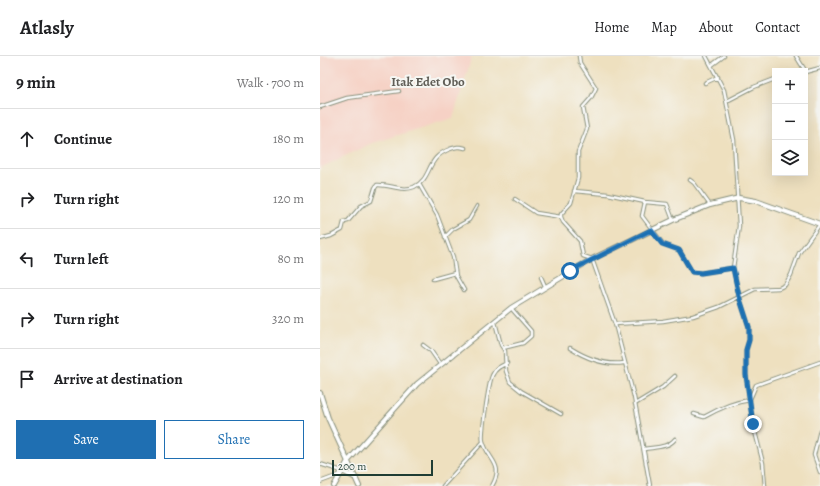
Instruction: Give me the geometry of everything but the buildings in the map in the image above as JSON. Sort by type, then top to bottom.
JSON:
[{"type":"street","points":[[579,56],[580,63],[596,88],[591,98],[583,107],[587,129],[578,152],[578,178],[571,203],[561,214],[561,217],[563,222],[580,241],[583,256],[592,259]]},
{"type":"street","points":[[706,56],[712,65],[727,101],[734,140],[739,198],[739,226],[733,268],[739,296],[749,327],[749,340],[746,350],[746,375],[753,424],[763,463],[765,486]]},
{"type":"street","points":[[712,65],[724,56]]},
{"type":"street","points":[[796,56],[803,68]]},
{"type":"street","points":[[808,71],[820,68]]},
{"type":"street","points":[[705,83],[718,78]]},
{"type":"street","points":[[727,101],[754,87],[772,80]]},
{"type":"street","points":[[320,107],[347,98],[399,91]]},
{"type":"street","points":[[320,239],[331,236],[342,230],[344,222],[348,221],[361,206],[371,201],[374,188],[377,185],[408,189],[419,184],[425,177],[429,165],[439,153],[456,147],[465,148]]},
{"type":"street","points":[[690,180],[694,183],[710,205]]},
{"type":"street","points":[[419,184],[438,215],[455,262],[455,273],[464,290]]},
{"type":"street","points":[[574,191],[608,194],[645,202],[664,203],[669,208],[673,220]]},
{"type":"street","points":[[334,486],[339,475],[348,462],[417,384],[511,308],[545,286],[592,259],[673,220],[710,205],[739,198],[756,201],[820,224],[800,253],[785,285],[779,288],[755,289],[707,312],[693,316],[663,321],[615,324]]},
{"type":"street","points":[[515,199],[536,213],[561,217]]},
{"type":"street","points":[[645,202],[642,216],[648,223],[651,230],[662,244],[679,250],[692,272],[701,273],[733,268]]},
{"type":"street","points":[[445,237],[453,229],[468,220],[477,206]]},
{"type":"street","points":[[592,259],[615,324],[635,404],[650,486]]},
{"type":"street","points":[[433,278],[455,273]]},
{"type":"street","points":[[541,277],[545,286]]},
{"type":"street","points":[[503,348],[523,343],[531,336],[531,331],[511,308]]},
{"type":"street","points":[[495,321],[503,348],[506,351],[506,374],[510,382],[520,391],[561,414]]},
{"type":"street","points":[[423,345],[431,351],[440,364]]},
{"type":"street","points":[[570,348],[588,359],[615,364],[624,363]]},
{"type":"street","points":[[750,400],[756,385],[820,362]]},
{"type":"street","points":[[492,486],[496,479],[497,468],[483,442],[489,381],[497,368],[507,363]]},
{"type":"street","points":[[635,404],[663,387],[675,376]]},
{"type":"street","points":[[320,393],[328,418],[359,486]]},
{"type":"street","points":[[694,414],[704,417],[719,409],[750,400]]},
{"type":"street","points":[[820,430],[814,455],[820,472]]},
{"type":"street","points":[[644,449],[663,447],[671,444],[675,439]]},
{"type":"street","points":[[443,486],[483,442]]},
{"type":"street","points":[[320,464],[342,471],[356,478]]},
{"type":"street","points":[[320,482],[339,475]]},
{"type":"shaded area","points":[[320,56],[472,56],[453,118],[372,143],[320,168]]},
{"type":"district","name":"Itak Edet Obo","points":[[428,81]]},
{"type":"route","points":[[570,271],[651,230],[662,244],[679,250],[692,272],[701,273],[733,268],[739,296],[749,327],[749,340],[746,350],[746,375],[753,424]]}]
